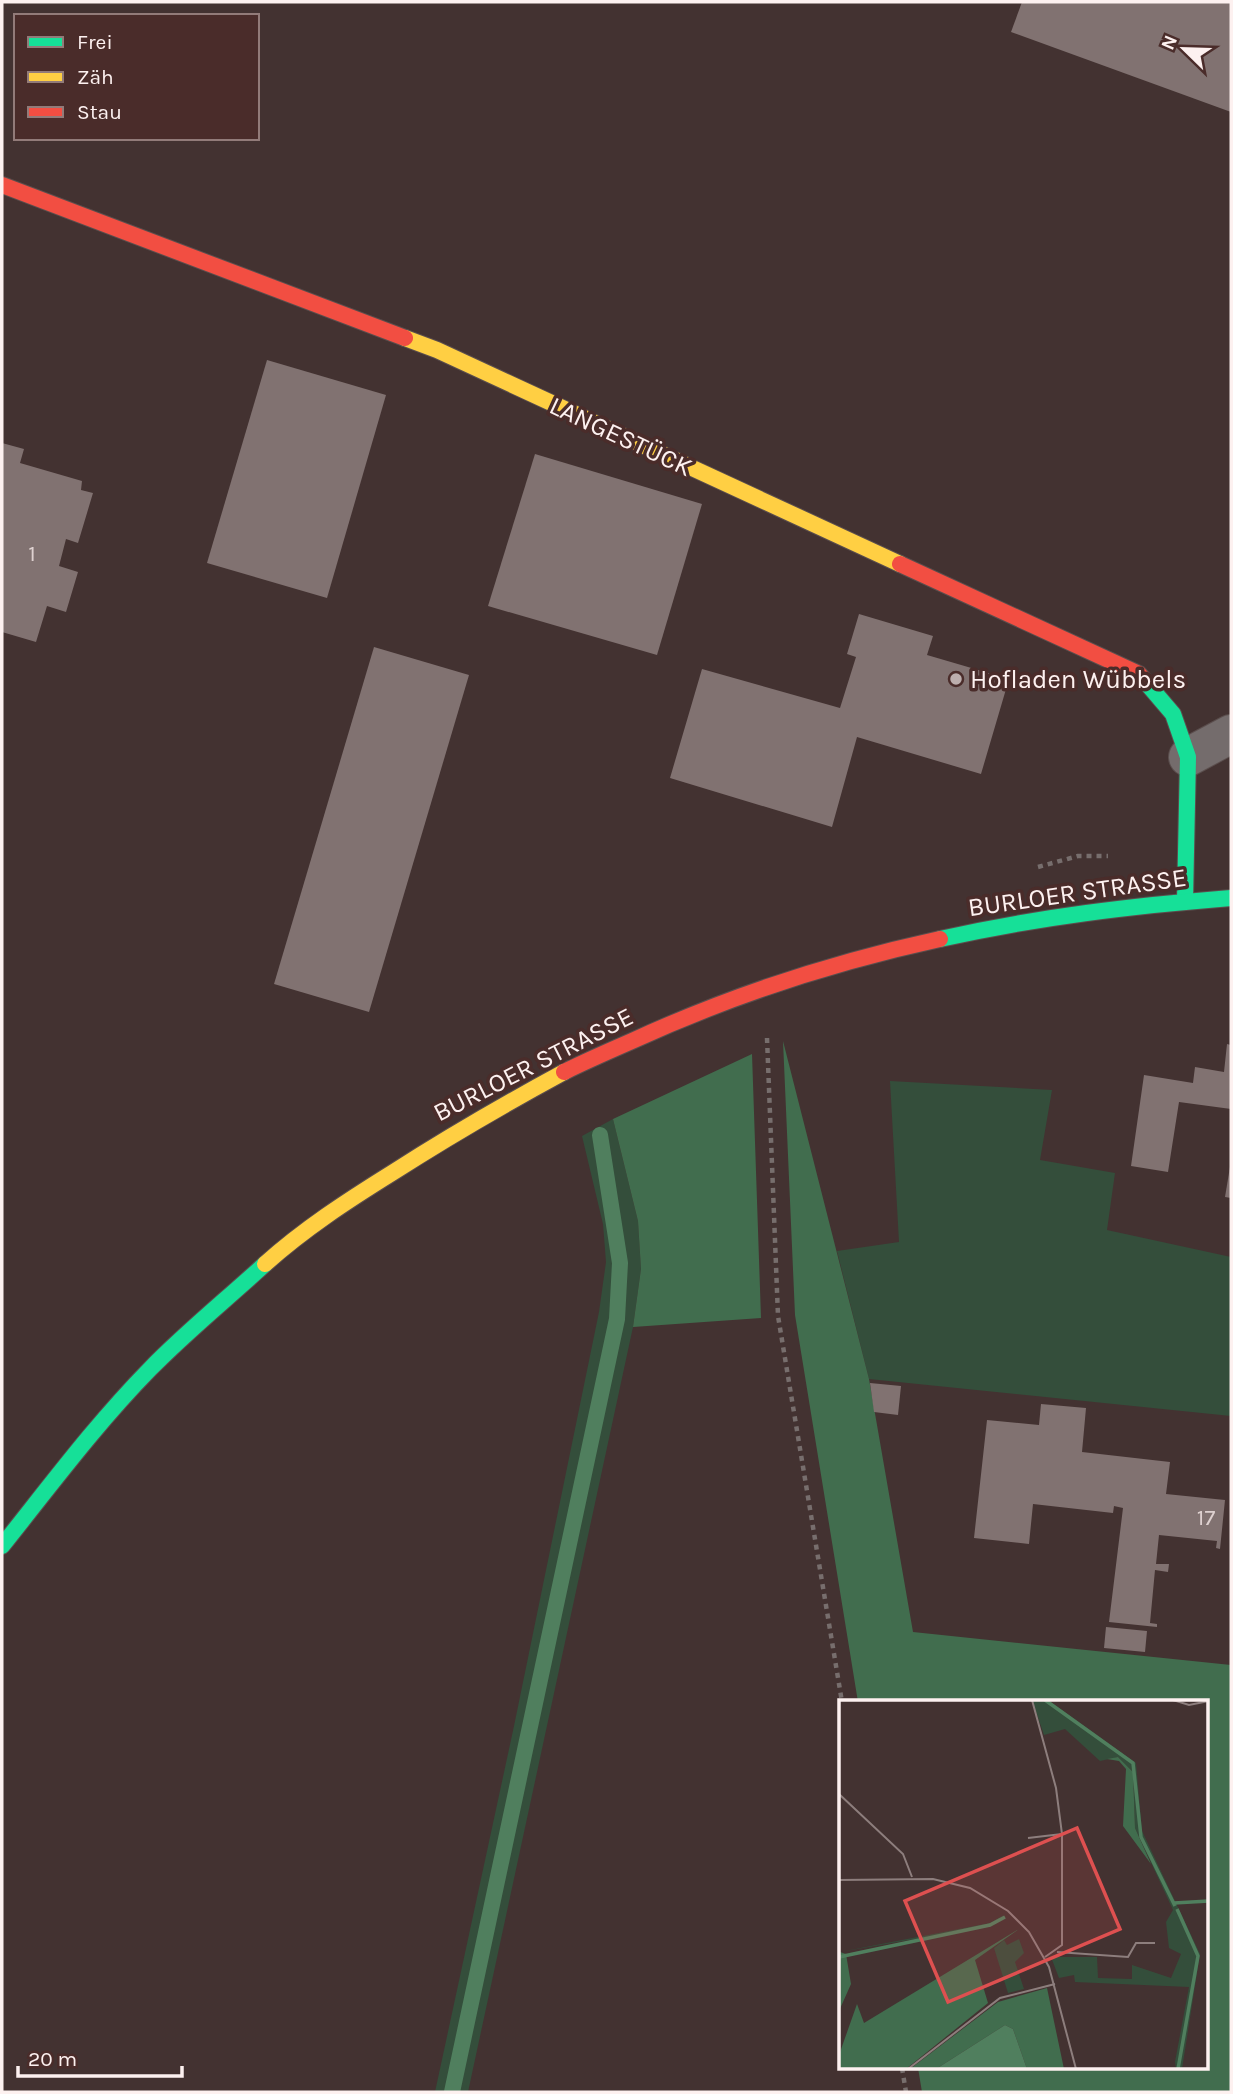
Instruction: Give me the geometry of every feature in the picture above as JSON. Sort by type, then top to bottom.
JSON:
[{"type":"street","name":"LANGESTÜCK","points":[[2,185],[437,350],[1139,674],[1173,714],[1188,757],[1185,900]]},
{"type":"street","points":[[1188,757],[1231,734]]},
{"type":"street","name":"BURLOER STRASSE","points":[[2,1546],[99,1426],[151,1368],[301,1233],[432,1144],[558,1073],[704,1008],[862,956],[1008,922],[1185,900],[1231,898]]},
{"type":"path","points":[[765,988],[778,1316],[842,1700]]},
{"type":"path","points":[[902,2070],[906,2092]]},
{"type":"green space","points":[[783,1041],[869,1379],[913,1632],[1231,1665],[1231,2092],[922,2092],[918,2070],[1208,2070],[1208,1700],[858,1700],[795,1315]]},
{"type":"green space","points":[[752,1054],[761,1318],[633,1327],[641,1269],[638,1221],[613,1119]]},
{"type":"green space","points":[[890,1081],[1052,1090],[1040,1160],[1115,1173],[1107,1230],[1231,1257],[1231,1416],[869,1379],[837,1251],[899,1242]]},
{"type":"green space","points":[[613,1119],[638,1221],[641,1269],[633,1327],[468,2092],[435,2092],[599,1312],[606,1262],[603,1224],[582,1136]]},
{"type":"building","points":[[1022,2],[1231,2],[1231,112],[1011,32]]},
{"type":"building","points":[[267,360],[386,395],[327,598],[207,563]]},
{"type":"building","points":[[2,443],[24,449],[20,463],[82,481],[81,490],[93,493],[78,543],[66,539],[59,566],[78,572],[66,612],[47,606],[36,642],[2,632]]},
{"type":"building","points":[[535,454],[702,504],[657,655],[488,606]]},
{"type":"building","points":[[859,614],[933,636],[927,655],[1009,679],[981,774],[857,737],[832,827],[670,778],[702,669],[840,708],[856,657],[847,654]]},
{"type":"building","points":[[374,647],[469,675],[369,1012],[274,984]]},
{"type":"building","points":[[1227,1044],[1231,1045],[1231,1109],[1179,1102],[1168,1172],[1131,1166],[1144,1075],[1193,1083],[1195,1067],[1224,1072]]},
{"type":"building","points":[[1231,1168],[1231,1198],[1225,1197]]},
{"type":"building","points":[[870,1383],[901,1386],[898,1415],[874,1412]]},
{"type":"building","points":[[1041,1404],[1086,1408],[1082,1452],[1170,1462],[1166,1494],[1225,1500],[1220,1549],[1216,1548],[1217,1541],[1159,1535],[1156,1564],[1169,1564],[1168,1572],[1155,1570],[1150,1623],[1157,1624],[1157,1627],[1109,1622],[1123,1508],[1114,1506],[1113,1513],[1033,1504],[1029,1544],[974,1538],[987,1420],[1039,1425]]},
{"type":"building","points":[[1106,1627],[1147,1631],[1145,1652],[1104,1648]]},
{"type":"waterway","points":[[452,2092],[617,1319],[620,1263],[600,1135]]},
{"type":"traffic: fast","points":[[1144,680],[1173,714],[1188,757],[1185,900]]},
{"type":"traffic: fast","points":[[940,939],[1085,913],[1231,898]]},
{"type":"traffic: fast","points":[[2,1546],[130,1390],[178,1342],[265,1264]]},
{"type":"traffic: slow","points":[[405,338],[437,350],[900,564]]},
{"type":"traffic: slow","points":[[265,1264],[310,1227],[359,1194],[455,1134],[564,1072]]},
{"type":"traffic: jam","points":[[2,185],[405,338]]},
{"type":"traffic: jam","points":[[900,564],[1139,674],[1144,680]]},
{"type":"traffic: jam","points":[[564,1072],[669,1025],[745,995],[861,958],[940,939]]},
{"type":"place","name":"Hofladen Wübbels","points":[[956,679]]}]
